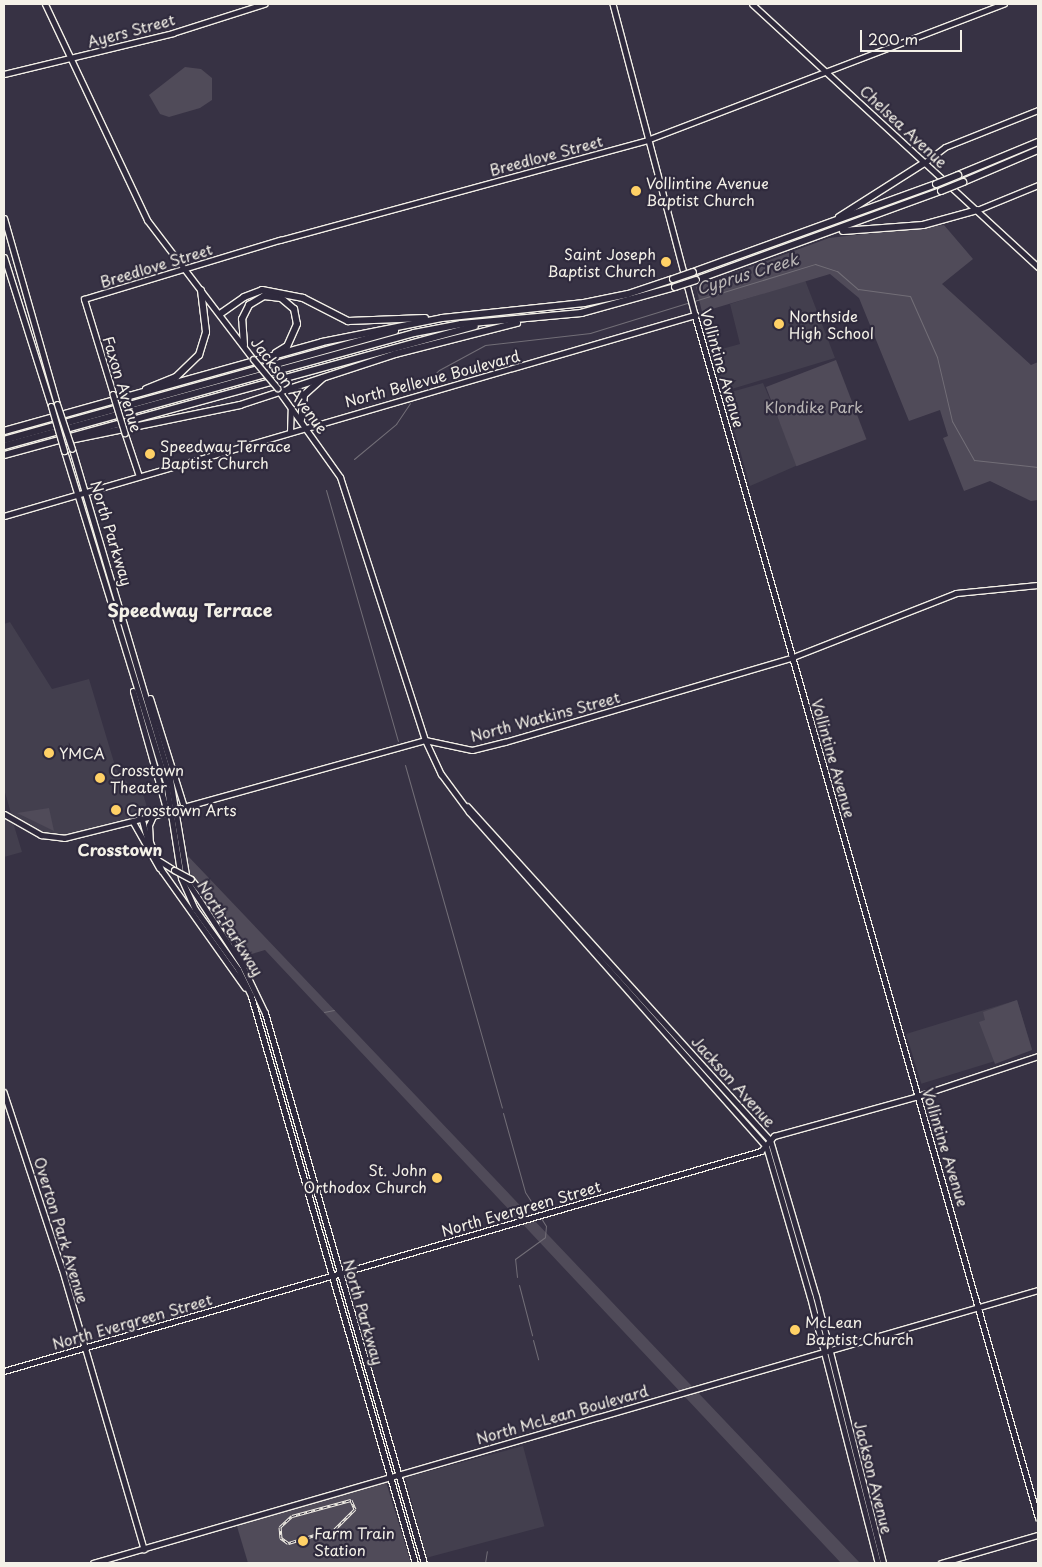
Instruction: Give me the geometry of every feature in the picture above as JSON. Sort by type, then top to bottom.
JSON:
[{"type":"highway","points":[[4,446],[414,333],[461,324],[542,317],[613,307],[696,280],[787,244],[801,235],[936,184],[1038,142]]},
{"type":"highway","points":[[4,431],[268,357],[434,319],[584,302],[628,294],[693,272],[787,244],[805,242],[834,232],[963,182],[1038,150]]},
{"type":"highway","points":[[811,232],[862,206],[924,163]]},
{"type":"highway","points":[[834,232],[923,225],[976,210]]},
{"type":"highway","points":[[126,397],[176,377],[199,355],[206,332],[200,290]]},
{"type":"highway","points":[[220,314],[244,296],[262,290],[303,298],[348,321],[442,318]]},
{"type":"highway","points":[[244,345],[242,319],[249,305],[264,296],[288,301],[297,316],[295,334],[287,346],[268,357]]},
{"type":"highway","points":[[49,443],[77,440],[240,405],[277,389],[468,333],[542,317]]},
{"type":"highway","points":[[4,456],[376,350],[467,328],[531,318]]},
{"type":"highway","points":[[4,440],[434,319]]},
{"type":"highway","points":[[301,420],[300,407],[307,391],[340,371]]},
{"type":"main road","name":"Jackson Avenue","points":[[45,4],[147,220],[307,427],[340,477],[425,740],[441,774],[465,805],[768,1143],[883,1563]]},
{"type":"main road","name":"Chelsea Avenue","points":[[752,4],[1038,267]]},
{"type":"main road","points":[[924,163],[945,147],[1038,110]]},
{"type":"main road","points":[[976,210],[1038,185]]},
{"type":"main road","name":"North Parkway","points":[[4,218],[57,404],[139,666],[173,791],[187,881],[256,991],[424,1563]]},
{"type":"main road","name":"North Parkway","points":[[4,257],[128,668],[167,787],[184,885],[242,975],[250,996],[415,1563]]},
{"type":"main road","points":[[290,432],[291,407]]},
{"type":"main road","name":"North Watkins Street","points":[[4,814],[52,838],[82,836],[425,740],[472,750],[793,657],[956,593],[1038,584]]},
{"type":"main road","points":[[139,666],[182,808]]},
{"type":"main road","points":[[128,668],[168,812]]},
{"type":"main road","points":[[160,814],[162,793]]},
{"type":"main road","points":[[153,816],[149,833],[156,857],[191,880],[222,918],[256,991]]},
{"type":"main road","points":[[142,820],[162,871]]},
{"type":"main road","points":[[132,822],[149,855],[250,996]]},
{"type":"main road","name":"North McLean Boulevard","points":[[93,1563],[1038,1290]]},
{"type":"main road","name":"Jackson Avenue","points":[[826,1352],[878,1563]]},
{"type":"street","name":"Ayers Street","points":[[4,74],[60,57],[71,59],[264,4]]},
{"type":"street","name":"Vollintine Avenue","points":[[613,4],[647,140],[693,309],[1038,1517]]},
{"type":"street","name":"Breedlove Street","points":[[84,299],[647,140],[1004,4]]},
{"type":"street","name":"Faxon Avenue","points":[[84,299],[139,475]]},
{"type":"street","name":"North Bellevue Boulevard","points":[[4,516],[139,475],[695,315]]},
{"type":"street","name":"North Evergreen Street","points":[[4,1371],[761,1151],[768,1143],[797,1129],[918,1096],[1038,1056]]},
{"type":"street","name":"Overton Park Avenue","points":[[4,1092],[85,1346],[144,1549]]},
{"type":"street","points":[[941,1563],[1038,1535]]},
{"type":"shaded area","name":"Northside High School","points":[[805,280],[835,358],[725,391],[711,352],[740,344],[730,304]]},
{"type":"shaded area","points":[[763,383],[798,465],[750,486],[724,394]]},
{"type":"shaded area","points":[[10,622],[52,689],[89,679],[116,769],[131,787],[140,784],[150,817],[64,838],[52,838],[12,819],[22,852],[4,857],[4,814],[12,817],[4,789],[4,624]]},
{"type":"shaded area","points":[[1017,1000],[1032,1050],[921,1084],[906,1034]]},
{"type":"shaded area","points":[[523,1446],[544,1526],[427,1558],[405,1478]]},
{"type":"green space","points":[[185,67],[201,69],[212,78],[212,100],[200,108],[169,117],[160,114],[149,95]]},
{"type":"green space","points":[[944,225],[973,259],[942,284],[1031,365],[1038,362],[1038,500],[1031,501],[990,481],[964,491],[943,438],[948,436],[940,410],[909,421],[859,298],[830,274],[702,312],[696,287],[829,238]]},
{"type":"green space","name":"Klondike Park","points":[[836,360],[866,439],[796,466],[766,387]]},
{"type":"green space","points":[[49,808],[54,831],[17,813]]},
{"type":"green space","points":[[187,855],[860,1563],[841,1563],[265,950],[245,956],[213,915],[190,873]]},
{"type":"green space","points":[[1017,1000],[1032,1050],[995,1064],[979,1022],[985,1020],[983,1012]]},
{"type":"green space","points":[[386,1482],[411,1563],[248,1563],[236,1523]]},
{"type":"waterway","name":"Cyprus Creek","points":[[694,301],[815,264],[837,271],[858,289],[910,296],[937,357],[952,421],[974,460],[1038,467]]},
{"type":"waterway","name":"Cyprus Creek","points":[[419,388],[439,370],[485,345],[590,333],[690,302]]},
{"type":"waterway","points":[[354,459],[396,424],[410,403]]},
{"type":"waterway","points":[[326,490],[398,741]]},
{"type":"waterway","points":[[405,765],[502,1108]]},
{"type":"waterway","points":[[324,1012],[334,1010]]},
{"type":"waterway","points":[[503,1113],[525,1192],[538,1212]]},
{"type":"waterway","points":[[517,1277],[515,1259],[545,1237],[546,1226],[541,1218]]},
{"type":"waterway","points":[[519,1285],[532,1335]]},
{"type":"waterway","points":[[533,1340],[538,1359]]},
{"type":"waterway","points":[[485,1563],[487,1551]]},
{"type":"railway","points":[[318,1534],[288,1543],[281,1538],[280,1527],[292,1516],[351,1500],[355,1509],[332,1532]]},
{"type":"place","name":"Vollintine Avenue Baptist Church","points":[[636,191]]},
{"type":"place","name":"Saint Joseph Baptist Church","points":[[666,262]]},
{"type":"place","name":"Northside High School","points":[[779,324]]},
{"type":"place","name":"Speedway Terrace Baptist Church","points":[[150,454]]},
{"type":"place","name":"YMCA","points":[[49,753]]},
{"type":"place","name":"Crosstown Theater","points":[[100,778]]},
{"type":"place","name":"Crosstown Arts","points":[[116,810]]},
{"type":"place","name":"St. John Orthodox Church","points":[[437,1178]]},
{"type":"place","name":"McLean Baptist Church","points":[[795,1330]]},
{"type":"place","name":"Farm Train Station","points":[[303,1541]]},
{"type":"district","name":"Speedway Terrace","points":[[190,610]]},
{"type":"district","name":"Crosstown","points":[[120,849]]}]
